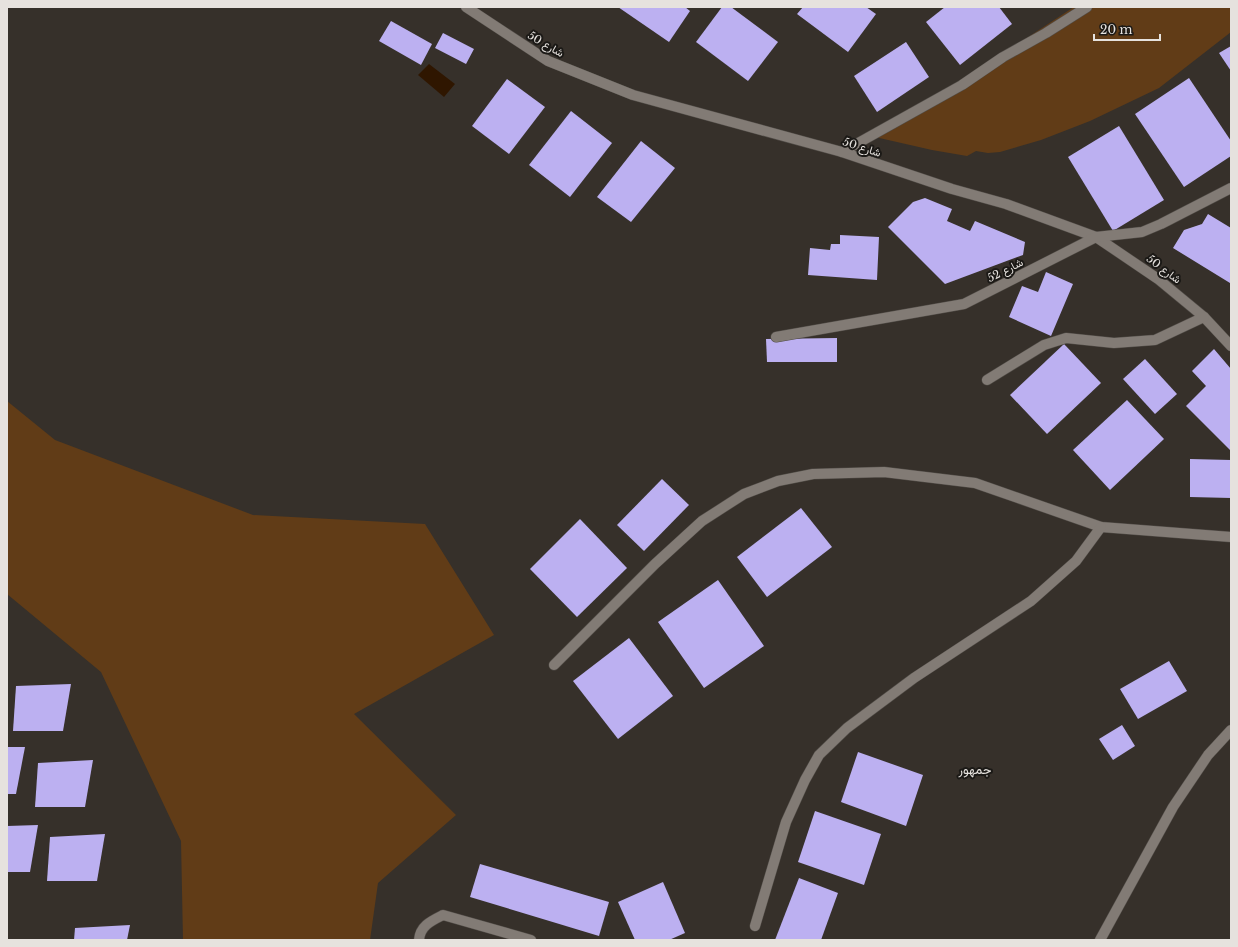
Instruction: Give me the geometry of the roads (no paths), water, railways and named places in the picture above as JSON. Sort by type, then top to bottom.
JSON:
[{"type":"street","name":"شارع 50","points":[[466,7],[548,61],[633,95],[842,152],[952,189],[1006,204],[1096,237],[1158,279],[1204,318],[1231,346]]},
{"type":"street","points":[[842,152],[962,85],[1003,57],[1046,33],[1087,7]]},
{"type":"street","name":"شارع 52","points":[[776,336],[964,304],[1096,237],[1142,232],[1162,224],[1231,188]]},
{"type":"street","points":[[987,380],[1044,345],[1066,338],[1114,343],[1155,340],[1204,318]]},
{"type":"street","points":[[554,665],[655,564],[702,521],[744,494],[778,481],[813,474],[884,472],[975,483],[1101,527],[1231,537]]},
{"type":"street","points":[[756,926],[786,822],[805,780],[819,755],[847,728],[914,678],[1031,601],[1076,561],[1101,527]]},
{"type":"street","points":[[1100,940],[1173,807],[1208,755],[1231,730]]},
{"type":"street","points":[[419,940],[420,931],[431,920],[442,915],[531,940]]},
{"type":"district","name":"جمهور","points":[[975,769]]}]
